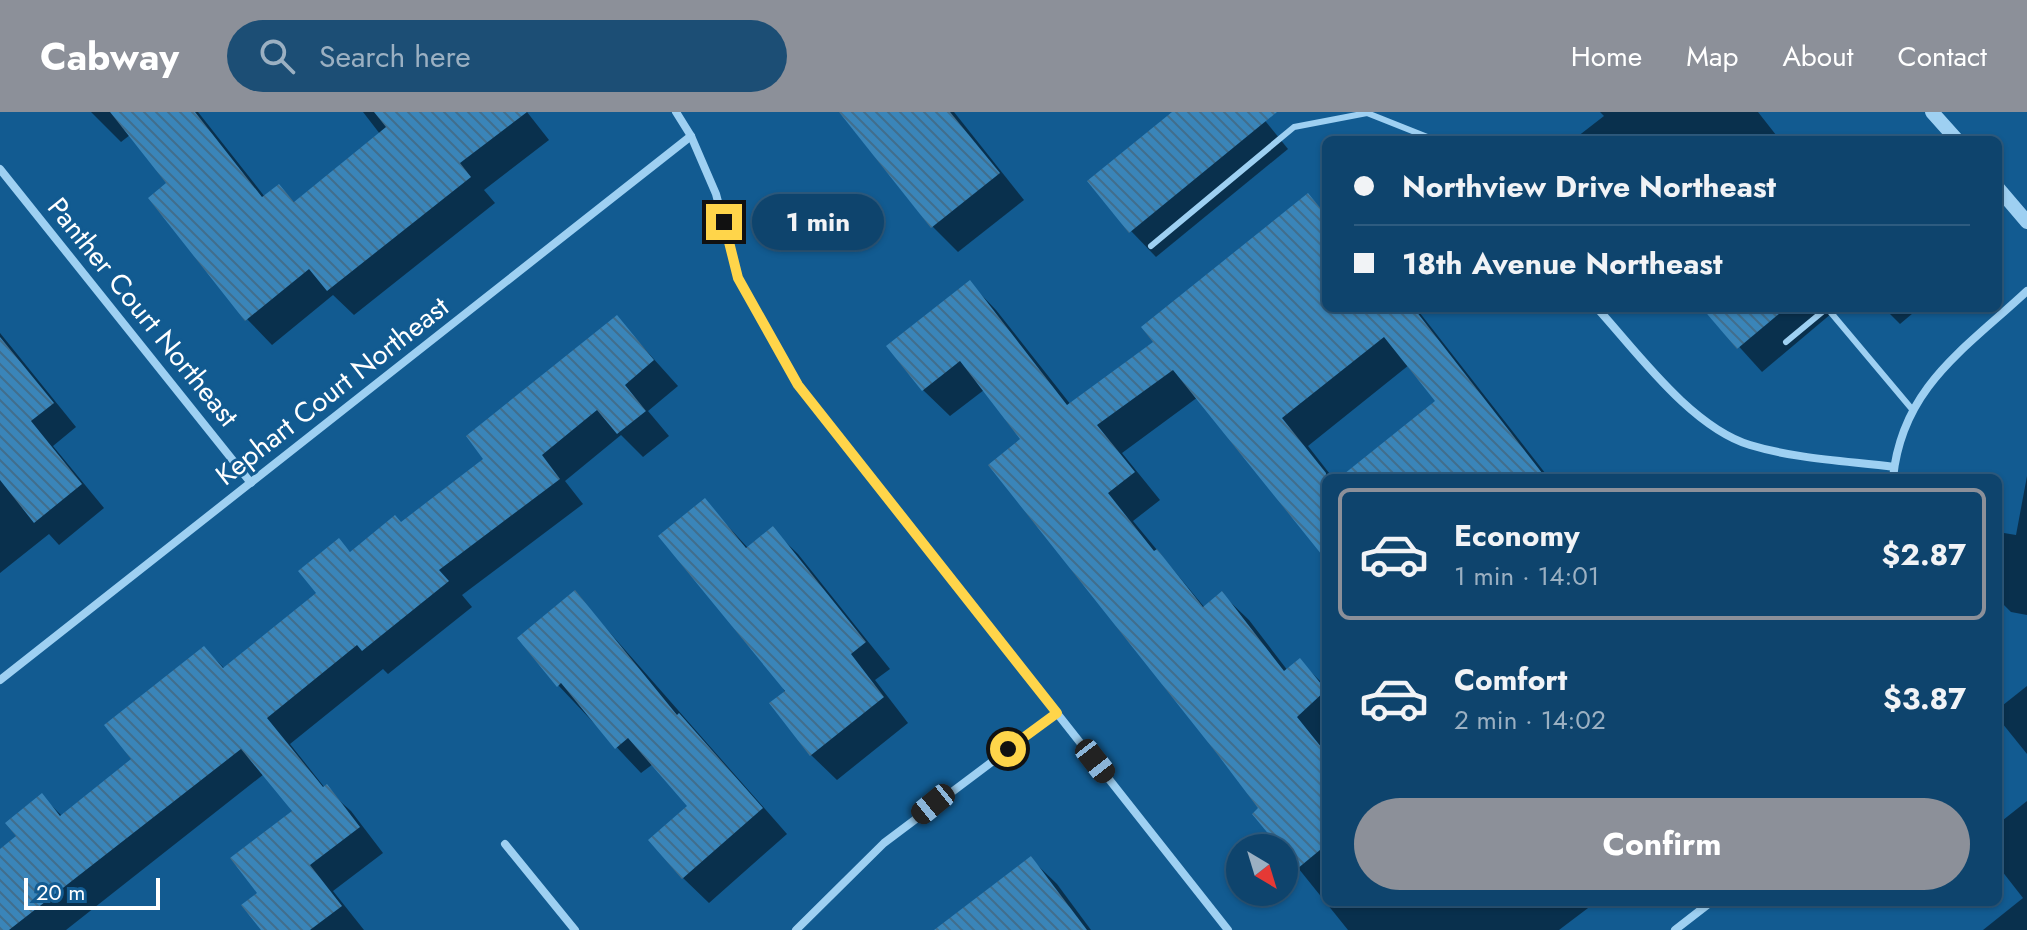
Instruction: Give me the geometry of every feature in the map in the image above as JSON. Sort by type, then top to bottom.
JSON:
[{"type":"street","points":[[676,112],[691,136],[716,194],[738,278],[798,385],[1228,930]]},
{"type":"street","points":[[1932,112],[1953,136]]},
{"type":"street","name":"Kephart Court Northeast","points":[[0,680],[691,136]]},
{"type":"street","name":"Panther Court Northeast","points":[[0,169],[251,483]]},
{"type":"street","points":[[2002,193],[2027,221]]},
{"type":"street","points":[[1893,474],[1901,433],[1911,408],[1928,384],[2027,291]]},
{"type":"street","points":[[1601,312],[1675,394],[1710,423],[1747,445],[1894,467]]},
{"type":"street","points":[[796,930],[884,843],[1057,713]]},
{"type":"street","points":[[505,844],[575,930]]},
{"type":"street","points":[[1675,930],[1706,906]]},
{"type":"lane","points":[[1151,246],[1294,127],[1367,113],[1425,136]]},
{"type":"lane","points":[[1786,342],[1822,312]]},
{"type":"lane","points":[[1830,312],[1911,408]]},
{"type":"building","points":[[110,112],[195,112],[262,197],[279,184],[294,202],[386,127],[374,112],[527,112],[460,163],[471,177],[327,291],[309,269],[245,321],[148,198],[166,183]]},
{"type":"building","points":[[839,112],[950,112],[1000,173],[931,228]]},
{"type":"building","points":[[1172,112],[1277,112],[1129,233],[1087,181]]},
{"type":"building","points":[[1308,193],[1322,210],[1322,312],[1417,312],[1543,474],[1344,474],[1435,401],[1384,337],[1282,418],[1326,473],[1322,474],[1322,555],[1173,370],[1097,425],[1135,472],[1108,493],[1154,551],[1157,549],[1203,607],[1222,591],[1284,671],[1300,658],[1322,685],[1322,694],[1297,717],[1322,748],[1322,848],[1298,868],[1298,834],[1268,834],[1252,814],[1258,808],[1218,755],[988,465],[1020,439],[960,361],[922,391],[886,346],[970,280],[1067,405],[1153,342],[1141,327]]},
{"type":"building","points":[[1705,312],[1781,312],[1737,349]]},
{"type":"building","points":[[617,315],[654,360],[625,385],[646,411],[617,434],[597,410],[542,455],[560,479],[439,570],[449,581],[362,651],[357,645],[267,718],[323,787],[327,784],[360,827],[310,865],[342,906],[310,930],[261,930],[241,905],[257,893],[230,858],[292,811],[241,749],[9,930],[0,930],[0,849],[16,836],[5,823],[42,793],[60,816],[131,759],[104,725],[204,646],[223,668],[316,593],[298,571],[339,538],[350,552],[395,515],[401,522],[483,459],[466,436]]},
{"type":"building","points":[[0,337],[54,403],[31,421],[82,484],[34,523],[0,480]]},
{"type":"building","points":[[705,498],[746,548],[773,526],[866,642],[851,654],[884,697],[810,756],[769,703],[785,691],[658,536]]},
{"type":"building","points":[[575,590],[677,715],[679,713],[763,808],[682,879],[648,840],[687,806],[628,738],[615,749],[561,683],[557,687],[517,638]]},
{"type":"building","points":[[1031,856],[1087,930],[934,930]]},
{"type":"route","points":[[724,222],[738,278],[798,385],[1057,713],[1008,749]]}]
